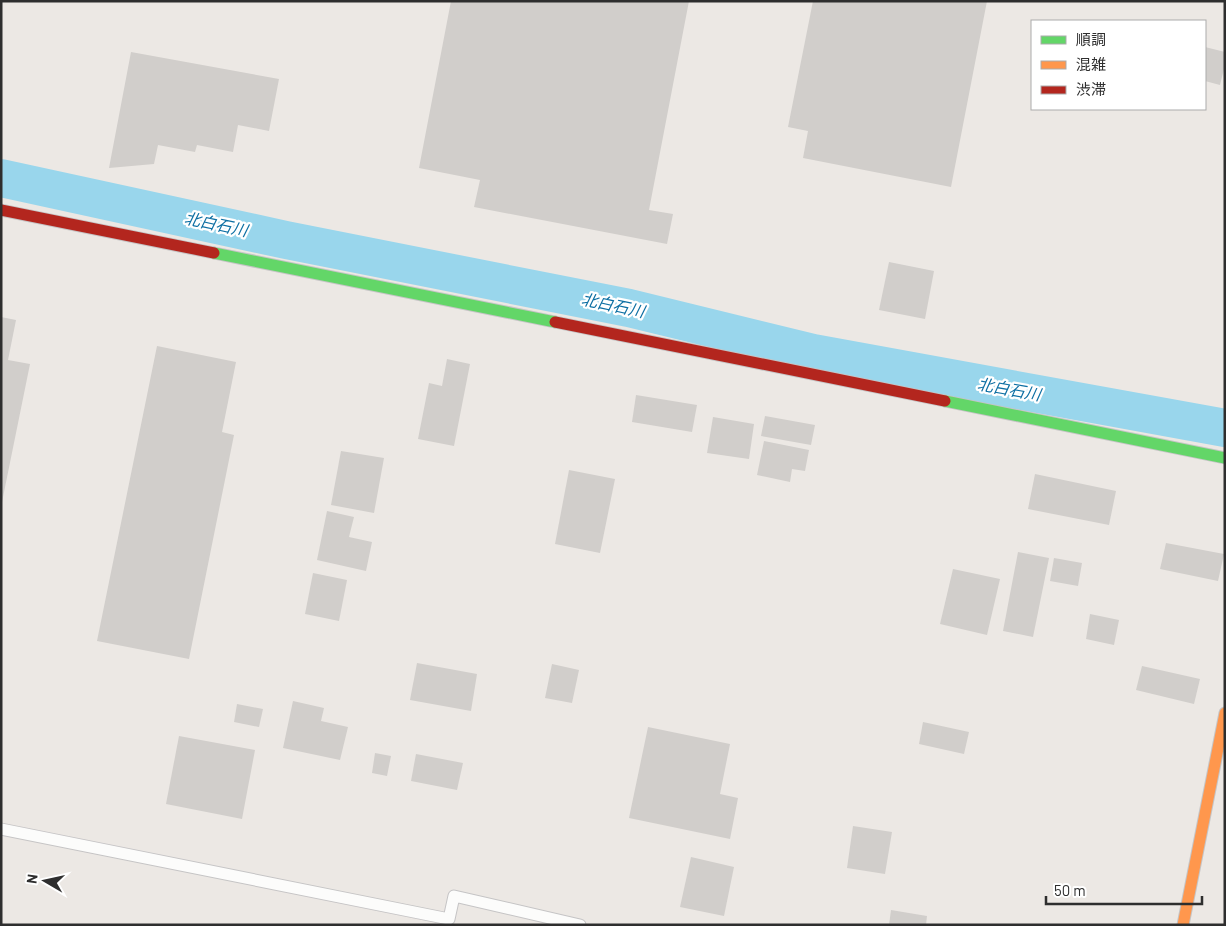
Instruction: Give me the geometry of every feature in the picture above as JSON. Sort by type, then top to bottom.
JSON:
[{"type":"street","points":[[1,210],[1225,458]]},
{"type":"street","points":[[1183,925],[1225,713]]},
{"type":"lane","points":[[1,829],[449,919],[454,896],[580,925]]},
{"type":"building","points":[[451,1],[689,1],[649,210],[673,214],[667,244],[474,207],[480,180],[419,168]]},
{"type":"building","points":[[813,1],[987,1],[951,187],[803,158],[808,131],[788,127]]},
{"type":"building","points":[[1206,47],[1225,52],[1225,65],[1220,85],[1206,81]]},
{"type":"building","points":[[131,52],[279,79],[269,131],[238,125],[233,152],[197,145],[195,152],[158,145],[154,164],[109,168]]},
{"type":"building","points":[[889,262],[934,271],[925,319],[879,310]]},
{"type":"building","points":[[1,317],[16,320],[8,360],[30,364],[2,502]]},
{"type":"building","points":[[157,346],[236,362],[222,432],[234,435],[189,659],[97,641]]},
{"type":"building","points":[[447,359],[470,364],[454,446],[418,439],[429,383],[442,386]]},
{"type":"building","points":[[636,395],[697,405],[692,432],[632,422]]},
{"type":"building","points":[[765,416],[815,425],[811,445],[761,436]]},
{"type":"building","points":[[713,417],[754,424],[749,459],[707,453]]},
{"type":"building","points":[[764,441],[809,450],[805,471],[792,469],[790,482],[757,475]]},
{"type":"building","points":[[341,451],[384,458],[374,513],[331,505]]},
{"type":"building","points":[[569,470],[615,479],[600,553],[555,544]]},
{"type":"building","points":[[1035,474],[1116,491],[1109,525],[1028,509]]},
{"type":"building","points":[[327,511],[354,517],[349,537],[372,542],[366,571],[317,560]]},
{"type":"building","points":[[1166,543],[1224,554],[1218,581],[1160,569]]},
{"type":"building","points":[[1018,552],[1049,558],[1033,637],[1003,631]]},
{"type":"building","points":[[1054,558],[1082,563],[1078,586],[1050,581]]},
{"type":"building","points":[[953,569],[1000,579],[987,635],[940,624]]},
{"type":"building","points":[[313,573],[347,580],[339,621],[305,614]]},
{"type":"building","points":[[1090,614],[1119,620],[1114,645],[1086,639]]},
{"type":"building","points":[[417,663],[477,674],[471,711],[410,700]]},
{"type":"building","points":[[552,664],[579,670],[572,703],[545,698]]},
{"type":"building","points":[[1142,666],[1200,679],[1194,704],[1136,690]]},
{"type":"building","points":[[293,701],[324,708],[321,721],[348,727],[340,760],[283,748]]},
{"type":"building","points":[[237,704],[263,709],[259,727],[234,722]]},
{"type":"building","points":[[923,722],[969,732],[964,754],[919,744]]},
{"type":"building","points":[[648,727],[730,744],[720,794],[738,798],[730,839],[629,818]]},
{"type":"building","points":[[179,736],[255,750],[242,819],[166,804]]},
{"type":"building","points":[[375,753],[391,756],[387,776],[372,773]]},
{"type":"building","points":[[416,754],[463,763],[457,790],[411,781]]},
{"type":"building","points":[[853,826],[892,832],[885,874],[847,868]]},
{"type":"building","points":[[691,857],[734,867],[724,916],[680,907]]},
{"type":"building","points":[[891,910],[927,916],[926,925],[889,925]]},
{"type":"waterway","name":"北白石川","points":[[1,178],[286,240],[629,308],[813,353],[1225,428]]},
{"type":"traffic: fast","points":[[214,253],[555,322]]},
{"type":"traffic: fast","points":[[945,401],[1225,458]]},
{"type":"traffic: slow","points":[[1183,925],[1225,713]]},
{"type":"traffic: jam","points":[[1,210],[214,253]]},
{"type":"traffic: jam","points":[[555,322],[945,401]]}]
